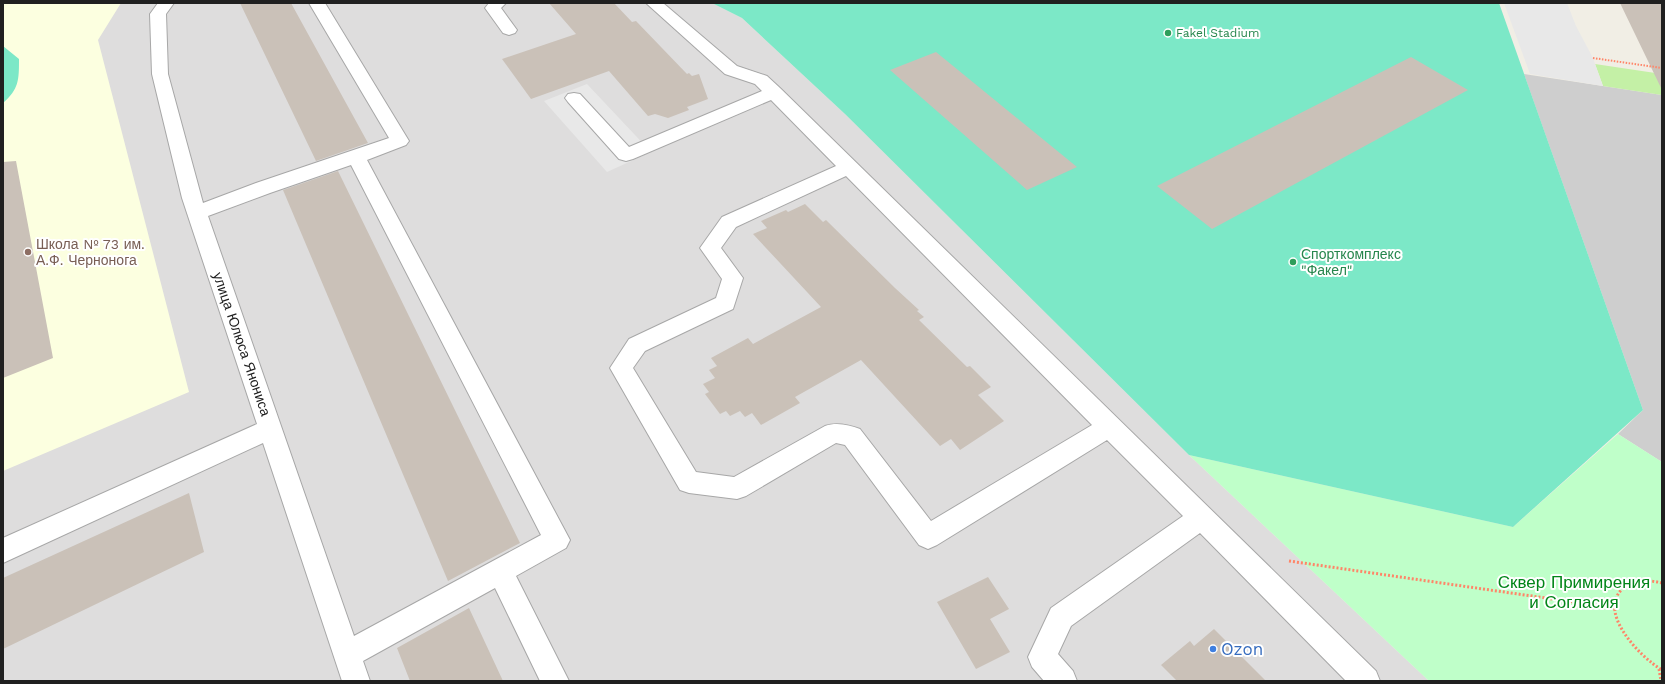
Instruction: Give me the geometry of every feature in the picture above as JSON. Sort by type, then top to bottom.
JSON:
[{"type":"street","name":"улица Юлюса Янониса","points":[[166,3],[158,14],[160,74],[197,213],[356,681]]},
{"type":"street","points":[[197,213],[400,141],[317,3]]},
{"type":"street","points":[[498,3],[493,8],[509,30]]},
{"type":"street","points":[[654,3],[731,70],[761,80],[774,92],[1366,681]]},
{"type":"street","points":[[574,98],[626,154],[774,92]]},
{"type":"street","points":[[347,655],[557,540],[356,157]]},
{"type":"street","points":[[848,167],[729,222],[710,248],[733,278],[724,302],[637,345],[621,368],[689,482],[737,488],[833,433],[852,436],[928,537],[1110,426]]},
{"type":"street","points":[[3,551],[270,429]]},
{"type":"street","points":[[1063,681],[1042,657],[1061,617],[1202,517]]},
{"type":"street","points":[[500,571],[555,681]]},
{"type":"path","points":[[1593,58],[1662,68]]},
{"type":"path","points":[[1285,560],[1615,608]]},
{"type":"path","points":[[1662,582],[1654,580],[1638,581],[1625,586],[1617,595],[1615,608],[1620,626],[1631,644],[1660,669],[1662,681]]},
{"type":"shaded area","points":[[3,3],[712,3],[742,18],[845,114],[1189,455],[1429,681],[3,681]]},
{"type":"shaded area","points":[[3,3],[121,3],[98,40],[189,392],[3,471]]},
{"type":"shaded area","points":[[1504,3],[1567,3],[1576,26],[1593,58],[1603,86],[1530,74]]},
{"type":"shaded area","points":[[1524,74],[1662,95],[1662,462],[1618,434],[1643,410]]},
{"type":"shaded area","points":[[587,84],[651,152],[607,172],[544,101]]},
{"type":"green space","name":"Спорткомплекс \"Факел\"","points":[[712,3],[1499,3],[1643,410],[1513,527],[1189,455],[845,114],[742,18]]},
{"type":"green space","points":[[3,46],[19,59],[19,73],[15,88],[3,103]]},
{"type":"green space","points":[[1595,64],[1662,74],[1662,95],[1603,86]]},
{"type":"green space","name":"Сквер Примирения и Согласия","points":[[1618,434],[1662,462],[1662,681],[1429,681],[1189,455],[1513,527]]},
{"type":"building","points":[[240,3],[291,3],[368,143],[316,161]]},
{"type":"building","points":[[549,3],[614,3],[632,22],[636,21],[687,74],[689,73],[692,76],[699,74],[708,99],[687,107],[689,110],[668,118],[655,114],[648,116],[609,71],[531,99],[502,59],[576,34]]},
{"type":"building","points":[[1620,3],[1662,3],[1662,90]]},
{"type":"building","points":[[936,52],[1077,167],[1027,190],[890,70]]},
{"type":"building","points":[[1411,57],[1468,90],[1212,229],[1157,186]]},
{"type":"building","points":[[16,161],[53,358],[3,378],[3,162]]},
{"type":"building","points":[[338,171],[520,543],[448,581],[283,190]]},
{"type":"building","points":[[805,204],[823,222],[826,220],[919,310],[917,311],[924,317],[919,320],[967,367],[970,366],[991,387],[978,395],[1004,421],[960,450],[951,439],[940,446],[861,360],[795,397],[800,403],[761,425],[752,413],[745,417],[740,411],[730,416],[726,411],[720,414],[705,394],[709,392],[703,384],[715,378],[709,370],[717,366],[711,358],[748,338],[753,344],[821,307],[753,234],[767,228],[761,221],[786,210],[788,212]]},
{"type":"building","points":[[189,493],[204,552],[3,649],[3,578]]},
{"type":"building","points":[[988,577],[1009,609],[990,619],[1010,652],[976,669],[937,602]]},
{"type":"building","points":[[469,608],[503,681],[410,681],[397,648]]},
{"type":"building","points":[[1214,629],[1266,681],[1177,681],[1161,665],[1190,641],[1194,646]]},
{"type":"place","name":"Fakel Stadium","points":[[1168,33]]},
{"type":"place","name":"Школа № 73 им. А.Ф. Чернонога","points":[[28,252]]},
{"type":"place","name":"Спорткомплекс \"Факел\"","points":[[1293,262]]},
{"type":"place","name":"Ozon","points":[[1213,649]]}]
